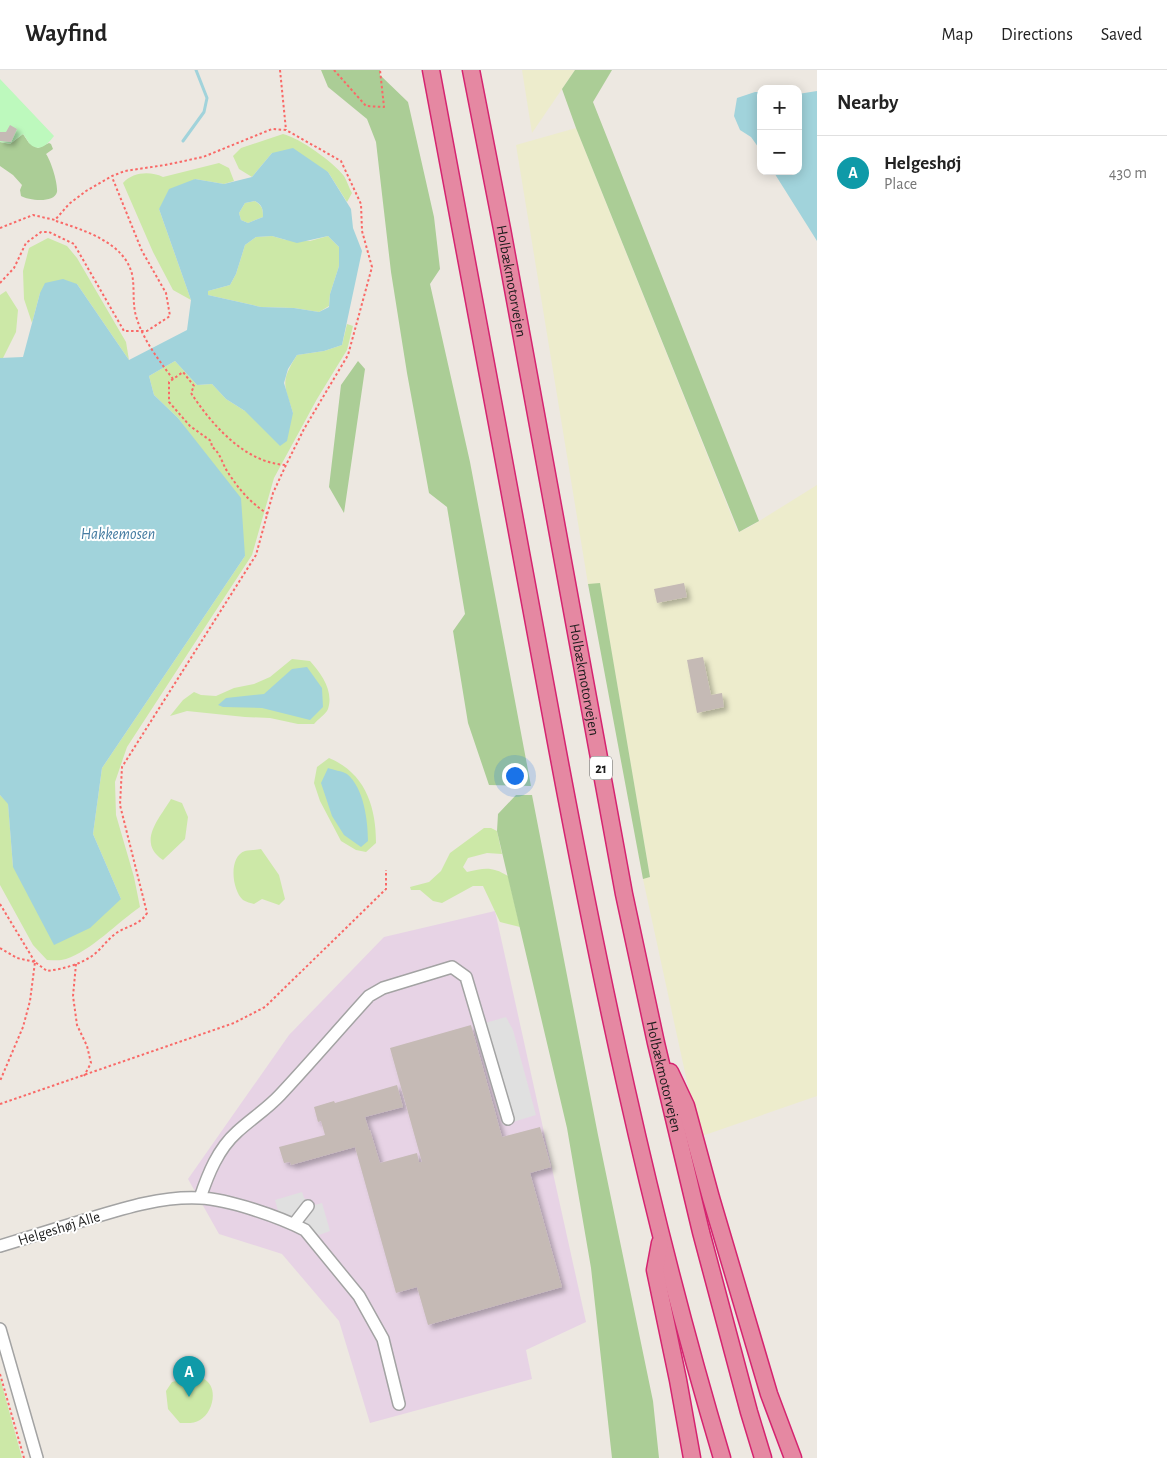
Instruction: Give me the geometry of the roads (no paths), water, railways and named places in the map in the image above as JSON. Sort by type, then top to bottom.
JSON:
[{"type":"highway","points":[[432,70],[586,902],[661,1239],[722,1458]]},
{"type":"highway","name":"Holbækmotorvejen","points":[[471,70],[622,884],[656,1043],[701,1232],[763,1458]]},
{"type":"highway","points":[[656,1043],[686,1106],[716,1216],[769,1394],[793,1458]]},
{"type":"highway","points":[[661,1239],[655,1270],[692,1458]]},
{"type":"street","points":[[200,1198],[209,1172],[221,1151],[236,1132],[264,1111],[280,1095],[369,996],[384,988],[452,966],[466,977],[508,1119]]},
{"type":"street","name":"Helgeshøj Alle","points":[[0,1246],[118,1210],[153,1202],[200,1198],[230,1203],[294,1224],[306,1230],[359,1296],[383,1339],[400,1404]]},
{"type":"street","points":[[294,1224],[308,1206]]},
{"type":"street","points":[[0,1330],[36,1458]]},
{"type":"water","points":[[817,91],[817,241],[776,175],[802,175],[802,93]]},
{"type":"water","points":[[757,92],[757,145],[751,137],[740,130],[734,116],[737,98]]},
{"type":"water","name":"Hakkemosen","points":[[293,148],[328,172],[351,209],[353,228],[362,251],[342,345],[324,351],[297,355],[288,369],[284,383],[293,413],[287,441],[280,446],[245,411],[226,399],[212,384],[197,385],[175,361],[149,376],[154,395],[178,418],[241,498],[245,556],[102,768],[93,834],[121,899],[90,928],[54,945],[13,867],[8,804],[0,795],[0,358],[23,357],[40,293],[45,283],[63,279],[77,284],[129,360],[187,330],[191,300],[159,209],[169,189],[195,179],[224,184],[252,177],[272,153]],"holes":[[[255,201],[262,207],[263,217],[248,223],[241,220],[239,213],[245,203]],[[272,236],[297,243],[328,236],[339,247],[339,266],[330,294],[329,307],[319,312],[294,308],[261,307],[208,295],[208,291],[230,285],[236,274],[245,245],[256,237]]]},
{"type":"water","points":[[307,667],[322,688],[323,707],[310,720],[262,708],[223,707],[218,705],[226,698],[264,694],[292,669]]},
{"type":"water","points":[[328,768],[347,774],[353,780],[361,796],[366,815],[368,841],[361,847],[344,835],[332,816],[321,783]]},
{"type":"waterway","points":[[183,141],[204,112],[207,98],[196,70]]},
{"type":"place","name":"Helgeshøj","points":[[189,1397]]}]
